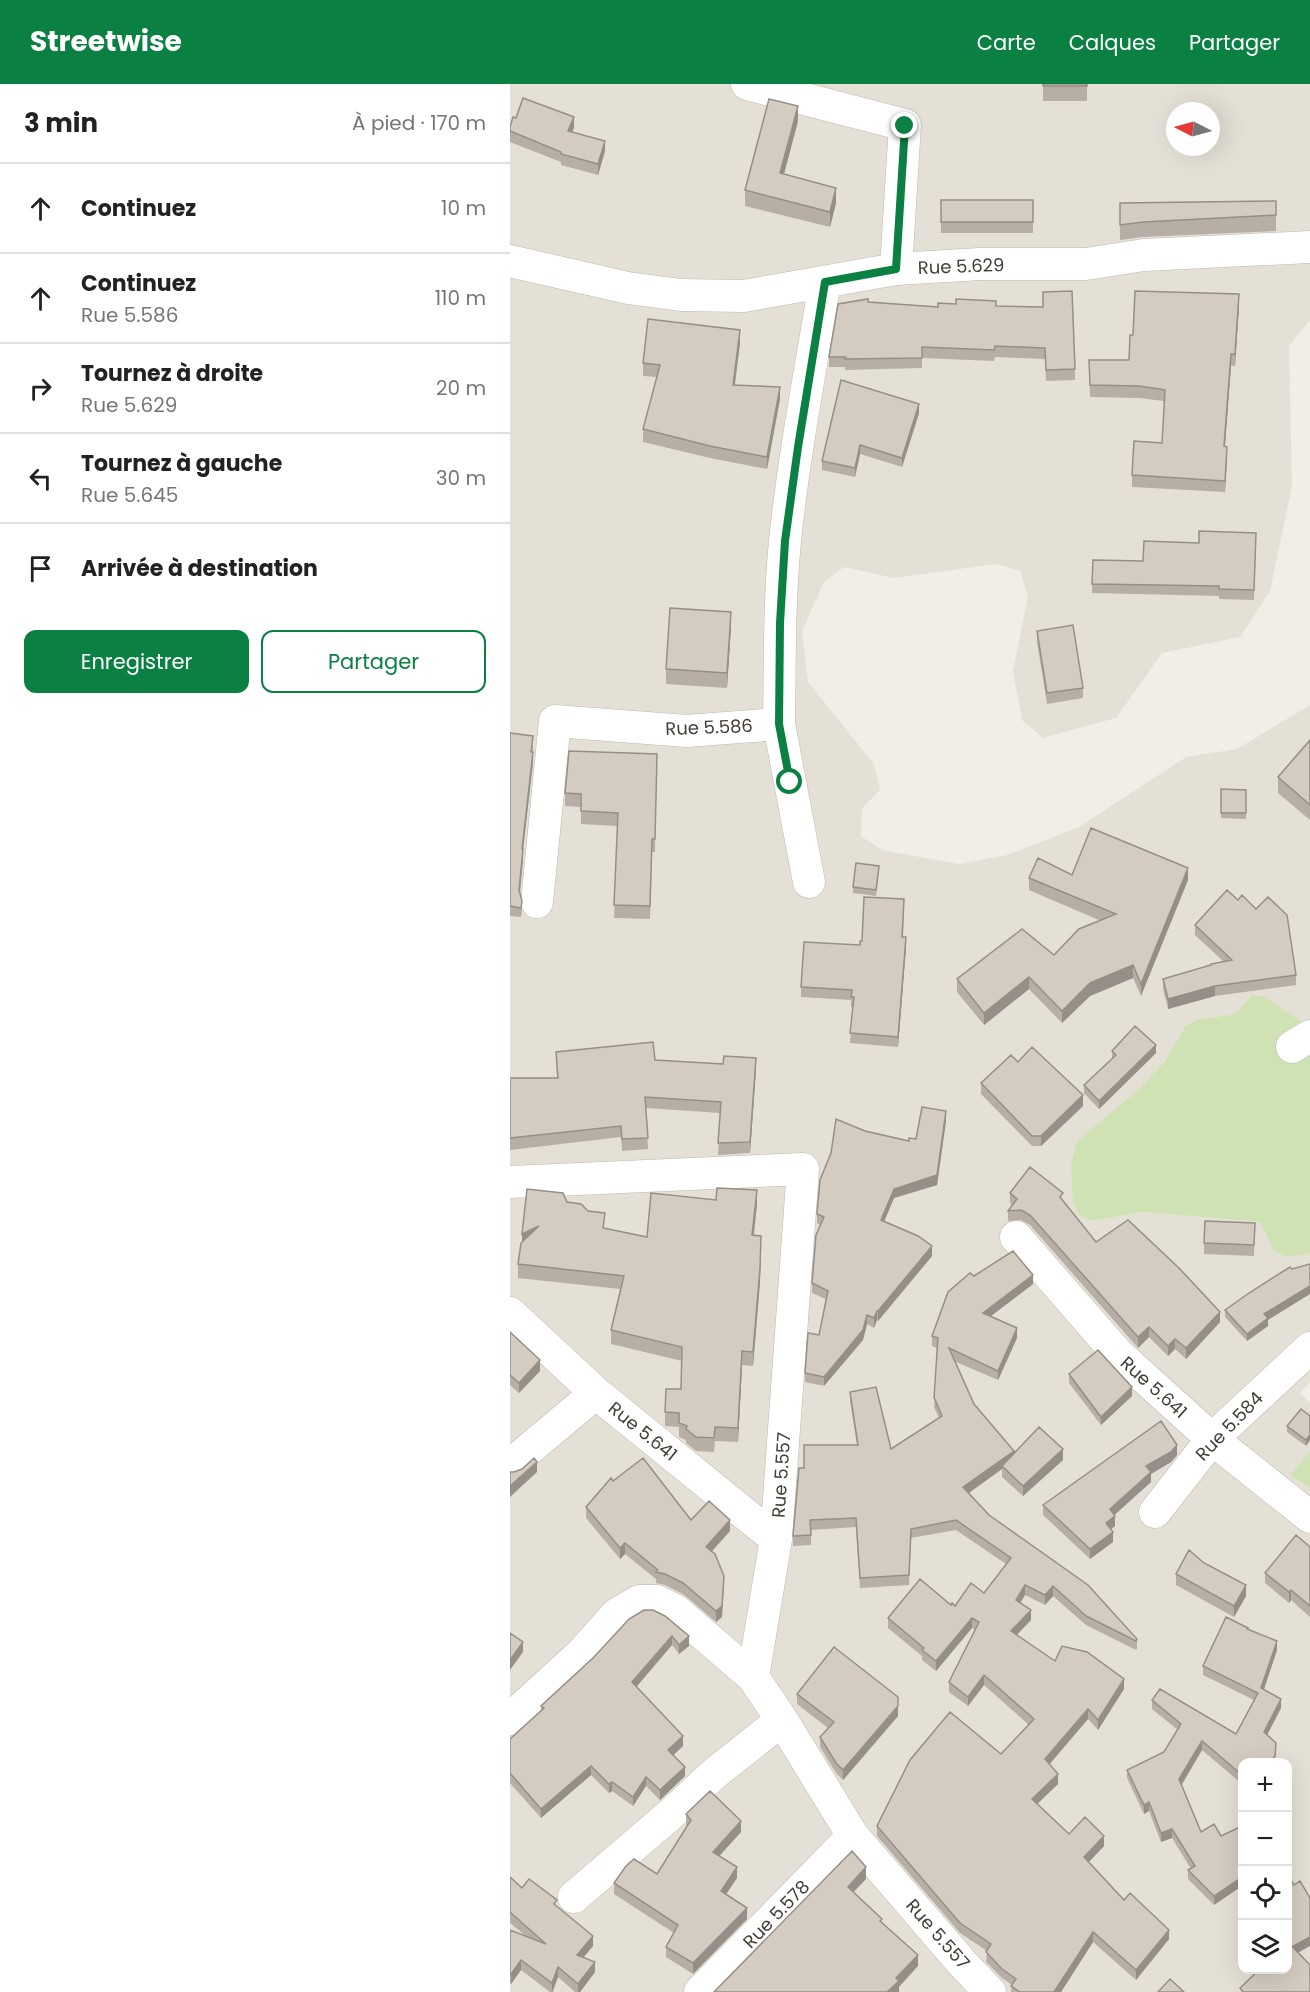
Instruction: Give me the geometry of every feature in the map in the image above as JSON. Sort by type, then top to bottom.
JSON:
[{"type":"street","points":[[747,84],[905,126],[896,269]]},
{"type":"street","name":"Rue 5.629","points":[[510,261],[628,288],[681,295],[744,296],[896,269],[980,264],[1086,264],[1144,255],[1310,247]]},
{"type":"street","name":"Rue 5.586","points":[[537,902],[555,722],[687,731],[779,724],[780,623],[785,541],[825,282]]},
{"type":"street","points":[[779,724],[809,882]]},
{"type":"street","name":"Rue 5.557","points":[[510,1182],[803,1169],[776,1539],[753,1677],[853,1836],[963,1964],[990,1992]]},
{"type":"street","name":"Rue 5.641","points":[[1016,1237],[1117,1353],[1212,1439],[1310,1517]]},
{"type":"street","points":[[510,1313],[596,1393]]},
{"type":"street","name":"Rue 5.584","points":[[1155,1512],[1212,1439],[1310,1348]]},
{"type":"street","name":"Rue 5.641","points":[[510,1465],[596,1393],[776,1539]]},
{"type":"street","points":[[510,1719],[582,1653],[616,1614],[639,1601],[657,1601],[675,1610],[753,1677]]},
{"type":"street","points":[[574,1897],[715,1773],[782,1720]]},
{"type":"street","name":"Rue 5.578","points":[[700,1992],[853,1836]]},
{"type":"shaded area","points":[[510,84],[1310,84],[1310,320],[1289,346],[1292,487],[1270,591],[1240,637],[1162,653],[1116,718],[1043,738],[1022,720],[1013,671],[1028,596],[1020,571],[996,564],[893,578],[844,567],[824,582],[802,631],[808,682],[874,764],[880,790],[862,808],[861,836],[882,850],[959,864],[1007,855],[1079,827],[1186,757],[1237,749],[1310,705],[1310,1030],[1235,1014],[1196,1020],[1185,1025],[1165,1061],[1138,1090],[1091,1221],[1144,1212],[1260,1222],[1274,1251],[1286,1257],[1310,1253],[1310,1382],[1300,1393],[1310,1403],[1310,1451],[1290,1475],[1310,1488],[1310,1992],[510,1992]]},
{"type":"green space","points":[[1253,995],[1265,997],[1308,1026],[1310,1030],[1310,1253],[1286,1257],[1274,1251],[1260,1222],[1144,1212],[1091,1221],[1079,1215],[1073,1202],[1071,1166],[1077,1141],[1138,1090],[1165,1061],[1185,1026],[1196,1020],[1235,1014]]},
{"type":"green space","points":[[1310,1451],[1310,1488],[1290,1475]]},
{"type":"building","points":[[1043,84],[1087,84],[1087,86],[1043,86]]},
{"type":"building","points":[[523,98],[574,117],[568,131],[605,141],[598,164],[561,154],[561,152],[510,131],[513,117],[516,118]]},
{"type":"building","points":[[769,99],[798,106],[780,173],[836,188],[830,212],[745,190]]},
{"type":"building","points":[[941,200],[1033,200],[1033,222],[941,222]]},
{"type":"building","points":[[1276,201],[1276,215],[1120,225],[1120,203]]},
{"type":"building","points":[[1072,291],[1075,369],[1046,370],[1045,348],[995,346],[994,350],[922,347],[922,358],[845,359],[846,357],[829,357],[838,304],[868,299],[868,302],[938,307],[938,303],[956,304],[956,299],[996,301],[996,306],[1043,307],[1043,292]]},
{"type":"building","points":[[1135,291],[1239,294],[1235,354],[1231,354],[1224,446],[1227,447],[1225,481],[1132,475],[1134,441],[1162,443],[1165,390],[1139,386],[1090,385],[1089,360],[1129,360],[1130,335],[1133,335]]},
{"type":"building","points":[[648,319],[740,330],[733,385],[780,387],[767,457],[710,446],[643,429],[660,365],[643,363]]},
{"type":"building","points":[[841,380],[919,404],[902,458],[860,445],[855,468],[822,461]]},
{"type":"building","points":[[1199,531],[1256,533],[1254,590],[1219,589],[1219,586],[1092,584],[1093,560],[1143,561],[1144,541],[1199,543]]},
{"type":"building","points":[[670,608],[731,612],[727,673],[666,669]]},
{"type":"building","points":[[1073,625],[1083,688],[1047,693],[1037,631]]},
{"type":"building","points":[[510,733],[533,736],[519,890],[521,908],[510,906]]},
{"type":"building","points":[[1310,740],[1310,805],[1278,777]]},
{"type":"building","points":[[569,751],[657,754],[655,839],[652,839],[650,906],[614,905],[618,813],[581,811],[581,794],[565,793]]},
{"type":"building","points":[[1221,789],[1246,790],[1246,813],[1221,813]]},
{"type":"building","points":[[1091,828],[1188,868],[1141,984],[1133,965],[1090,983],[1062,1011],[1029,977],[984,1013],[957,979],[1022,929],[1054,955],[1079,929],[1116,914],[1029,878],[1038,858],[1072,875]]},
{"type":"building","points":[[856,863],[879,866],[876,890],[853,887]]},
{"type":"building","points":[[1227,890],[1238,900],[1242,895],[1256,909],[1268,897],[1287,915],[1296,975],[1215,986],[1168,999],[1163,979],[1232,960],[1195,925]]},
{"type":"building","points":[[864,897],[904,899],[902,937],[906,937],[898,1037],[850,1033],[854,997],[851,997],[852,990],[801,987],[804,942],[860,945]]},
{"type":"building","points":[[1135,1026],[1156,1045],[1099,1101],[1084,1085],[1116,1055],[1112,1051]]},
{"type":"building","points":[[653,1042],[655,1060],[723,1064],[724,1056],[756,1058],[750,1142],[718,1143],[721,1102],[645,1097],[648,1138],[622,1139],[621,1126],[510,1138],[510,1078],[558,1078],[556,1052]]},
{"type":"building","points":[[1032,1047],[1083,1095],[1041,1136],[1032,1136],[981,1083],[1011,1055],[1018,1062]]},
{"type":"building","points":[[922,1107],[946,1111],[937,1175],[894,1189],[881,1220],[918,1236],[932,1246],[877,1311],[874,1318],[867,1315],[863,1330],[824,1377],[805,1373],[808,1333],[819,1335],[828,1291],[812,1283],[816,1235],[824,1217],[817,1214],[820,1180],[831,1153],[836,1119],[865,1131],[909,1141],[909,1138],[916,1139]]},
{"type":"building","points":[[1030,1167],[1063,1193],[1060,1197],[1096,1242],[1128,1220],[1179,1268],[1220,1312],[1186,1348],[1175,1339],[1168,1346],[1149,1327],[1138,1337],[1030,1215],[1021,1210],[1008,1211],[1017,1199],[1010,1193]]},
{"type":"building","points":[[717,1188],[757,1190],[752,1235],[761,1236],[753,1352],[742,1351],[738,1428],[715,1427],[714,1438],[696,1437],[686,1429],[687,1426],[679,1423],[679,1413],[665,1412],[666,1389],[681,1389],[682,1347],[611,1330],[624,1276],[518,1264],[521,1243],[539,1226],[522,1234],[527,1189],[563,1193],[567,1202],[581,1204],[588,1211],[605,1213],[603,1228],[647,1237],[651,1193],[716,1200]]},
{"type":"building","points":[[1205,1221],[1255,1223],[1254,1245],[1204,1243]]},
{"type":"building","points":[[1013,1251],[1033,1275],[983,1313],[1017,1328],[998,1371],[949,1348],[974,1404],[1014,1451],[963,1487],[989,1515],[1088,1585],[1137,1639],[1136,1641],[1086,1616],[1053,1586],[1045,1595],[1025,1585],[1016,1600],[1031,1610],[1011,1631],[1055,1661],[1062,1646],[1087,1652],[1124,1679],[1098,1720],[1088,1709],[1045,1759],[1058,1774],[1032,1799],[1069,1834],[1085,1817],[1104,1836],[1084,1857],[1124,1900],[1130,1893],[1169,1930],[1136,1970],[1093,1932],[1054,1992],[1020,1992],[1011,1986],[1016,1979],[1002,1969],[986,1952],[991,1944],[960,1923],[877,1826],[910,1760],[950,1712],[1001,1754],[1034,1719],[984,1675],[968,1697],[949,1682],[979,1622],[972,1618],[936,1661],[888,1618],[920,1579],[955,1606],[971,1583],[984,1593],[1011,1558],[956,1520],[911,1529],[909,1575],[860,1578],[856,1518],[810,1520],[811,1535],[793,1536],[799,1468],[804,1468],[804,1445],[858,1445],[850,1392],[876,1387],[891,1449],[942,1416],[934,1397],[938,1338],[932,1336],[948,1292],[970,1273],[974,1276]]},
{"type":"building","points":[[1310,1264],[1310,1286],[1264,1314],[1268,1318],[1247,1334],[1225,1310],[1290,1267],[1292,1269]]},
{"type":"building","points":[[510,1332],[540,1360],[519,1383],[510,1375]]},
{"type":"building","points":[[1098,1350],[1132,1387],[1101,1417],[1069,1374]]},
{"type":"building","points":[[1301,1409],[1310,1416],[1310,1435],[1306,1440],[1287,1426]]},
{"type":"building","points":[[1161,1421],[1177,1445],[1171,1452],[1146,1466],[1151,1472],[1110,1509],[1115,1516],[1106,1523],[1113,1532],[1090,1549],[1043,1505]]},
{"type":"building","points":[[1039,1427],[1063,1449],[1023,1486],[1002,1466]]},
{"type":"building","points":[[534,1458],[537,1462],[510,1486],[510,1472],[522,1469]]},
{"type":"building","points":[[643,1458],[691,1520],[709,1501],[730,1520],[706,1547],[715,1554],[724,1576],[722,1606],[716,1611],[683,1583],[656,1572],[658,1570],[625,1543],[620,1548],[586,1507],[611,1478],[613,1481]]},
{"type":"building","points":[[1296,1535],[1310,1547],[1310,1606],[1265,1573]]},
{"type":"building","points":[[1189,1550],[1204,1563],[1246,1585],[1234,1606],[1176,1574]]},
{"type":"building","points":[[644,1610],[653,1610],[665,1616],[689,1636],[679,1645],[672,1636],[632,1682],[683,1736],[668,1750],[685,1767],[660,1790],[646,1777],[633,1797],[612,1782],[609,1784],[591,1766],[541,1809],[510,1773],[510,1739],[544,1708],[541,1706],[594,1657],[629,1619]]},
{"type":"building","points":[[1226,1617],[1247,1629],[1277,1641],[1261,1688],[1281,1699],[1264,1732],[1276,1743],[1275,1756],[1273,1758],[1238,1758],[1238,1772],[1202,1741],[1179,1779],[1201,1832],[1214,1824],[1221,1836],[1238,1828],[1238,1880],[1214,1896],[1188,1870],[1195,1866],[1172,1829],[1161,1833],[1149,1802],[1144,1805],[1127,1770],[1164,1752],[1181,1724],[1152,1700],[1160,1689],[1236,1734],[1258,1693],[1203,1666]]},
{"type":"building","points":[[510,1633],[523,1642],[510,1660]]},
{"type":"building","points":[[834,1647],[898,1697],[898,1706],[843,1770],[820,1737],[834,1722],[797,1694]]},
{"type":"building","points":[[710,1791],[741,1821],[713,1852],[737,1867],[721,1891],[747,1908],[693,1963],[666,1947],[678,1925],[614,1883],[634,1859],[657,1874],[691,1820],[686,1814]]},
{"type":"building","points":[[852,1851],[866,1867],[848,1887],[882,1919],[880,1921],[918,1955],[896,1978],[899,1981],[887,1992],[714,1992]]},
{"type":"building","points":[[510,1877],[522,1888],[529,1879],[557,1900],[554,1904],[593,1936],[577,1955],[595,1962],[578,1984],[558,1967],[552,1983],[521,1960],[510,1973],[510,1930],[546,1944],[510,1912]]},
{"type":"building","points":[[1300,1881],[1310,1898],[1310,1937],[1292,1947],[1292,1882],[1294,1885]]},
{"type":"building","points":[[1292,1946],[1310,1965],[1310,1992],[1243,1992],[1240,1988],[1255,1974],[1292,1974]]},
{"type":"building","points":[[1170,1979],[1184,1992],[1158,1992]]},
{"type":"route","points":[[790,782],[779,724],[780,623],[785,541],[825,282],[896,269],[905,126]]}]
